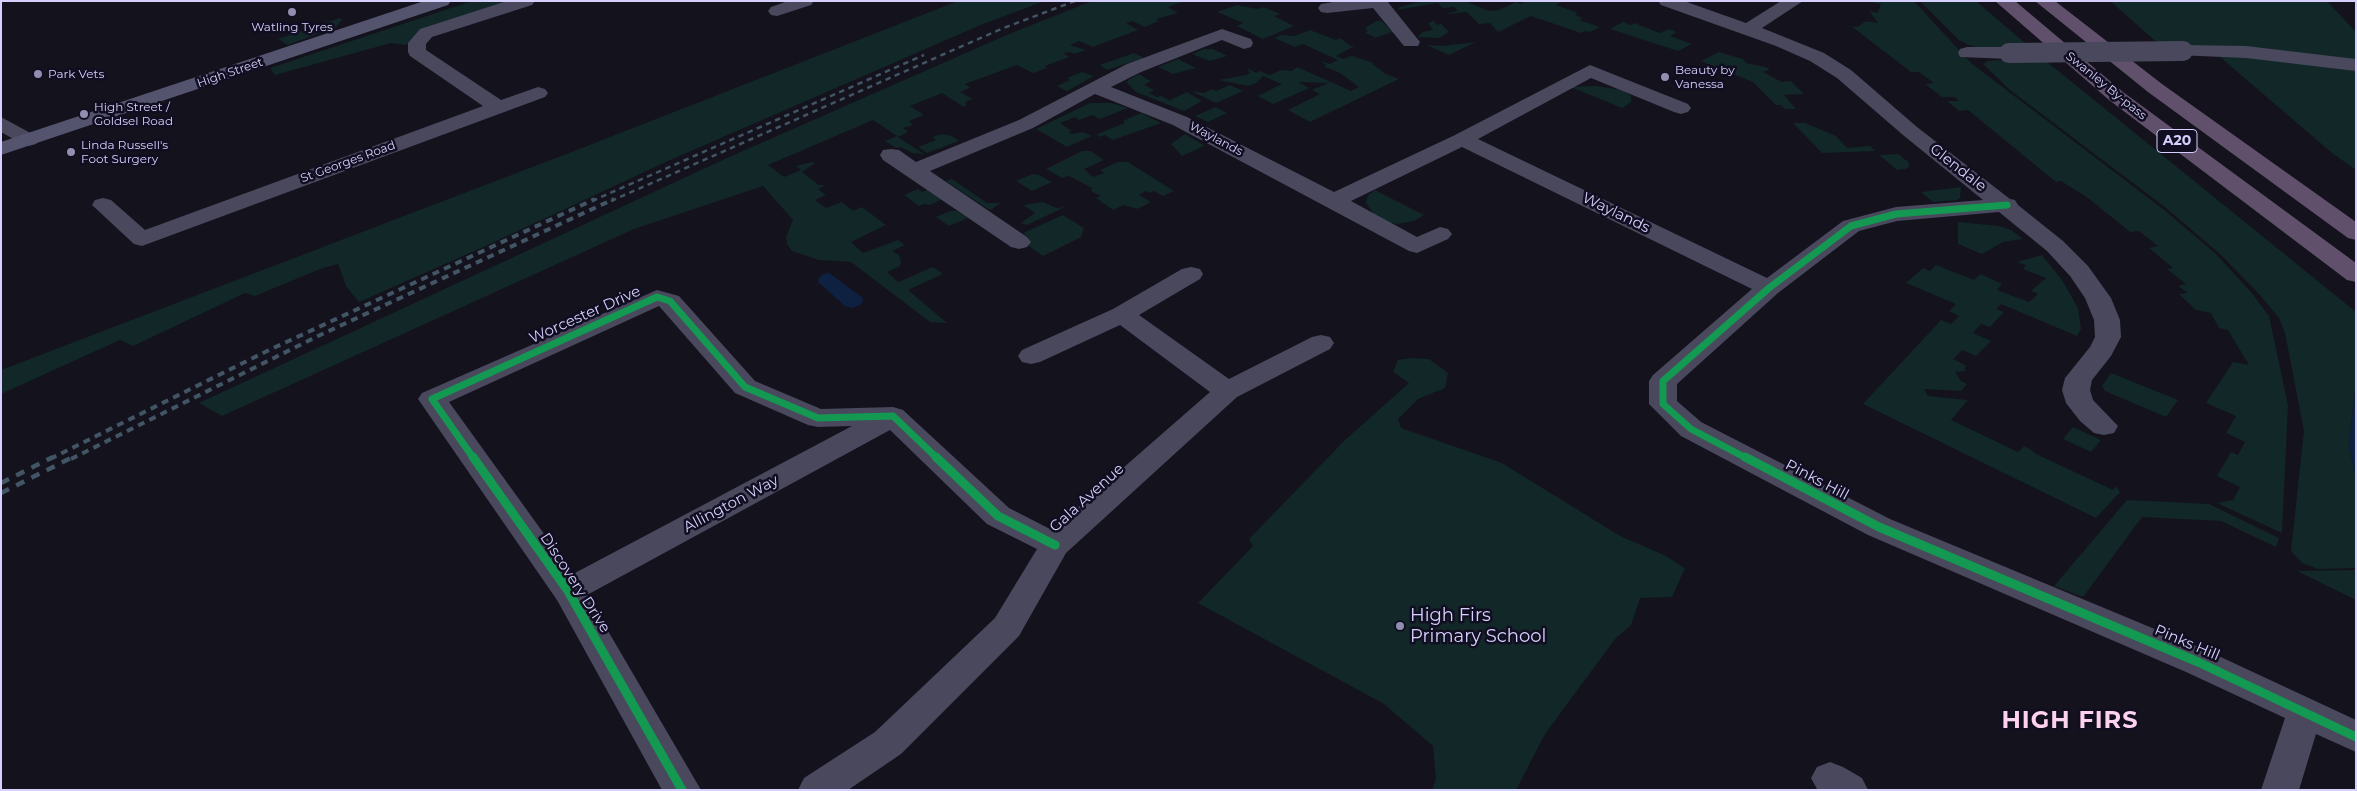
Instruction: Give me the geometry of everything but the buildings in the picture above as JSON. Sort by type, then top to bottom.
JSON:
[{"type":"highway","name":"Swanley By-pass","points":[[2004,1],[2116,96],[2356,275]]},
{"type":"highway","name":"Swanley By-pass","points":[[2044,1],[2155,88],[2356,233]]},
{"type":"main road","name":"High Street","points":[[12,147],[442,1]]},
{"type":"street","points":[[499,108],[417,52],[417,43],[426,33],[526,1]]},
{"type":"street","points":[[777,11],[805,1]]},
{"type":"street","name":"Glendale","points":[[1666,1],[1748,29],[1817,57],[1844,74],[1910,131],[2006,205],[2055,246],[2079,271],[2098,298],[2107,320],[2108,337],[2101,351],[2079,378],[2076,390],[2080,403],[2090,415],[2104,426]]},
{"type":"street","points":[[1748,29],[1794,1]]},
{"type":"street","points":[[1327,8],[1381,2],[1407,36],[1425,28]]},
{"type":"street","points":[[914,170],[1026,124],[1094,87],[1134,68],[1222,34],[1244,43]]},
{"type":"street","points":[[1967,53],[2246,52],[2356,65]]},
{"type":"street","points":[[1334,201],[1462,139],[1590,71],[1682,108]]},
{"type":"street","name":"Waylands","points":[[1094,87],[1180,120],[1417,246],[1440,234]]},
{"type":"street","name":"St Georges Road","points":[[102,205],[142,239],[538,93]]},
{"type":"street","points":[[1,122],[12,147]]},
{"type":"street","name":"Waylands","points":[[1462,139],[1769,288]]},
{"type":"street","points":[[891,155],[1019,242]]},
{"type":"street","name":"Pinks Hill","points":[[2006,205],[1896,214],[1851,226],[1769,288],[1663,381],[1663,404],[1691,429],[1879,527],[2198,662],[2304,710],[2356,737]]},
{"type":"street","points":[[994,224],[1019,213]]},
{"type":"street","points":[[1030,356],[1122,314],[1191,274]]},
{"type":"street","name":"Worcester Drive","points":[[432,399],[657,297],[670,301],[745,387],[818,418],[893,416]]},
{"type":"street","points":[[1122,314],[1227,391]]},
{"type":"street","name":"Gala Avenue","points":[[817,790],[888,743],[1007,627],[1055,545],[1227,391],[1321,343]]},
{"type":"street","name":"Discovery Drive","points":[[432,399],[568,592],[682,790]]},
{"type":"street","points":[[893,416],[998,516],[1055,545]]},
{"type":"street","name":"Allington Way","points":[[568,592],[893,416]]},
{"type":"street","points":[[2280,790],[2304,710]]},
{"type":"green space","points":[[472,1],[519,1],[419,34],[406,45],[391,43],[275,75],[270,68]]},
{"type":"green space","points":[[958,1],[1045,1],[983,24],[668,161],[490,244],[359,302],[346,286],[338,264],[320,269],[255,296],[245,293],[133,346],[120,340],[1,394],[1,370],[569,153]]},
{"type":"green space","points":[[1092,1],[1185,1],[1168,7],[1178,13],[1156,19],[1159,21],[1145,27],[1132,21],[1126,23],[1138,30],[1093,47],[1079,41],[1070,45],[1086,50],[1075,54],[1070,52],[1063,53],[1069,57],[1045,66],[1047,68],[1033,73],[1017,65],[965,84],[970,88],[960,92],[973,99],[965,102],[967,104],[964,107],[942,93],[910,106],[924,115],[909,121],[913,125],[903,128],[908,132],[898,137],[924,154],[912,153],[901,147],[896,148],[885,141],[897,136],[873,120],[768,165],[784,177],[801,170],[796,166],[815,163],[802,172],[819,185],[826,185],[818,189],[826,195],[815,200],[826,208],[842,202],[853,211],[862,207],[886,225],[851,242],[863,253],[898,240],[905,245],[892,251],[899,255],[900,266],[887,272],[898,282],[933,267],[943,274],[908,290],[947,323],[930,322],[851,262],[819,260],[792,251],[787,244],[786,237],[793,220],[763,186],[634,229],[222,416],[199,403],[727,158],[1009,34]]},
{"type":"green space","points":[[1421,1],[1465,1],[1489,11],[1499,10],[1516,2],[1521,4],[1526,1],[1562,1],[1556,5],[1578,13],[1575,15],[1583,18],[1579,20],[1600,27],[1590,32],[1585,31],[1581,33],[1531,16],[1498,32],[1490,23],[1479,24],[1467,12],[1449,14],[1458,11],[1454,7],[1443,8],[1438,3],[1397,10],[1400,7]]},
{"type":"green space","points":[[1866,1],[1914,1],[1971,63],[2163,209],[2215,253],[2251,292],[2269,316],[2288,405],[2282,533],[2217,503],[2233,500],[2240,487],[2217,476],[2231,452],[2238,455],[2245,442],[2226,433],[2236,416],[2206,403],[2233,362],[2249,365],[2228,330],[2219,328],[2211,313],[2196,310],[2179,294],[2188,293],[2178,286],[2186,284],[2167,269],[2173,268],[2149,248],[2158,246],[2139,231],[2130,232],[2088,198],[2061,181],[2056,182],[1968,110],[1959,111],[1947,101],[1959,101],[1954,97],[1942,97],[1925,84],[1934,83],[1919,72],[1911,72],[1851,26],[1857,27],[1866,21],[1878,23],[1869,11],[1878,13],[1881,4]]},
{"type":"green space","points":[[1920,1],[1976,1],[2032,49],[1983,49],[1969,45],[1959,40]]},
{"type":"green space","points":[[2110,1],[2327,1],[2356,32],[2356,61],[2161,46]]},
{"type":"green space","points":[[1237,5],[1257,9],[1264,7],[1280,14],[1274,16],[1294,26],[1263,39],[1237,26],[1243,23],[1217,12]]},
{"type":"green space","points":[[340,18],[342,20],[336,27],[288,45],[278,39]]},
{"type":"green space","points":[[1376,21],[1382,21],[1392,32],[1366,41],[1375,37],[1365,33],[1368,31],[1365,28]]},
{"type":"green space","points":[[1434,21],[1437,25],[1441,24],[1449,32],[1439,38],[1417,37],[1423,32],[1433,30],[1428,23]]},
{"type":"green space","points":[[1623,22],[1630,25],[1635,23],[1659,33],[1669,29],[1677,32],[1670,36],[1692,44],[1678,51],[1610,29]]},
{"type":"green space","points":[[1310,30],[1336,40],[1340,38],[1351,46],[1356,45],[1336,56],[1343,59],[1352,56],[1374,63],[1372,64],[1386,74],[1399,79],[1310,122],[1288,110],[1320,94],[1312,90],[1329,83],[1298,82],[1309,88],[1273,104],[1258,96],[1282,84],[1263,76],[1256,83],[1248,86],[1219,80],[1246,75],[1250,73],[1247,68],[1256,73],[1260,71],[1270,75],[1281,70],[1292,71],[1297,67],[1351,91],[1359,87],[1340,73],[1325,67],[1326,65],[1320,61],[1330,64],[1338,60],[1303,44],[1295,47],[1274,38],[1282,35],[1295,36]]},
{"type":"green space","points":[[1476,42],[1449,55],[1426,45],[1443,46]]},
{"type":"green space","points":[[1204,49],[1213,49],[1227,56],[1210,61],[1192,54]]},
{"type":"green space","points":[[1719,52],[1743,59],[1746,63],[1770,69],[1763,72],[1782,82],[1791,81],[1804,94],[1784,95],[1796,109],[1785,109],[1781,105],[1776,105],[1753,82],[1701,61]]},
{"type":"green space","points":[[1134,53],[1144,58],[1107,70],[1100,65]]},
{"type":"green space","points":[[2248,56],[2356,69],[2356,170],[2332,153],[2220,57]]},
{"type":"green space","points":[[2041,57],[2356,312],[2356,384],[2349,444],[2356,480],[2356,568],[2318,569],[2302,563],[2291,551],[2304,431],[2285,333],[2279,318],[2258,293],[2220,254],[2166,208],[2010,90],[1983,64],[1988,61]]},
{"type":"green space","points":[[1178,59],[1196,68],[1173,74],[1158,67]]},
{"type":"green space","points":[[1082,72],[1094,76],[1067,91],[1057,86],[1070,80],[1067,78]]},
{"type":"green space","points":[[1139,74],[1151,81],[1144,85],[1154,90],[1149,93],[1157,97],[1161,96],[1173,102],[1170,100],[1187,92],[1202,101],[1184,111],[1136,92],[1127,83],[1128,80]]},
{"type":"green space","points":[[1230,85],[1243,91],[1216,103],[1191,91],[1204,93],[1212,89],[1216,91]]},
{"type":"green space","points":[[1596,86],[1622,90],[1631,96],[1631,102],[1622,108],[1571,87]]},
{"type":"green space","points":[[1090,103],[1111,103],[1128,108],[1100,119],[1092,115],[1079,120],[1075,117],[1060,123],[1072,131],[1069,132],[1072,134],[1083,132],[1092,136],[1067,147],[1036,129]]},
{"type":"green space","points":[[1216,107],[1227,113],[1208,122],[1195,116]]},
{"type":"green space","points":[[1141,113],[1161,123],[1113,140],[1105,135],[1099,137],[1097,134],[1125,123],[1123,121]]},
{"type":"green space","points":[[1793,123],[1805,123],[1836,136],[1847,148],[1870,146],[1875,151],[1822,153]]},
{"type":"green space","points":[[942,134],[952,136],[959,141],[927,153],[918,147],[936,140],[932,137]]},
{"type":"green space","points":[[1185,134],[1204,146],[1182,156],[1171,144]]},
{"type":"green space","points":[[1082,151],[1091,151],[1104,160],[1084,169],[1093,177],[1104,173],[1100,170],[1118,162],[1128,162],[1174,191],[1163,196],[1154,191],[1150,193],[1146,191],[1139,195],[1151,202],[1137,209],[1124,205],[1113,210],[1096,198],[1101,196],[1091,191],[1092,188],[1069,176],[1062,178],[1046,169]]},
{"type":"green space","points":[[1899,154],[1909,163],[1909,167],[1897,170],[1879,155]]},
{"type":"green space","points":[[1033,174],[1052,182],[1032,191],[1016,181]]},
{"type":"green space","points":[[952,179],[987,203],[1000,203],[991,210],[986,208],[946,181]]},
{"type":"green space","points":[[1961,187],[1960,198],[1957,200],[1933,202],[1921,192]]},
{"type":"green space","points":[[918,189],[922,192],[927,190],[942,199],[930,205],[924,204],[919,206],[904,195]]},
{"type":"green space","points":[[1375,190],[1424,215],[1414,221],[1397,224],[1385,222],[1375,216],[1366,203],[1368,195]]},
{"type":"green space","points":[[1043,202],[1056,208],[1065,207],[1027,225],[1021,223],[1035,213],[1023,205]]},
{"type":"green space","points":[[950,211],[957,211],[968,218],[949,226],[936,217]]},
{"type":"green space","points":[[1063,215],[1084,228],[1081,237],[1043,256],[1022,241],[1029,238],[1023,233]]},
{"type":"green space","points":[[1958,222],[1999,226],[2011,230],[2023,239],[2003,242],[1982,254],[1958,244]]},
{"type":"green space","points":[[2042,255],[2062,280],[2078,308],[2081,329],[2077,336],[2001,304],[1996,309],[2004,312],[1990,327],[1981,324],[1973,333],[1991,341],[1976,356],[1962,350],[1953,359],[1967,366],[1964,368],[1966,371],[1955,372],[1961,381],[1967,384],[1961,391],[1924,389],[1928,396],[1968,400],[1951,420],[2018,452],[2024,446],[2034,453],[2113,490],[2116,486],[2120,492],[2096,518],[1863,404],[1941,320],[1951,324],[1959,316],[1949,311],[1956,304],[1906,283],[1923,268],[1930,271],[1936,265],[1974,280],[1980,274],[2002,284],[1997,290],[2029,302],[2038,294],[2031,291],[2046,278],[2023,269],[2026,265],[2017,262]]},
{"type":"green space","name":"High Firs Primary School","points":[[1412,358],[1429,359],[1448,373],[1445,388],[1418,399],[1398,419],[1401,428],[1502,463],[1620,536],[1664,555],[1685,568],[1672,597],[1640,598],[1631,625],[1615,639],[1545,734],[1516,790],[1432,790],[1436,779],[1433,746],[1384,704],[1198,603],[1253,546],[1249,539],[1345,440],[1409,383],[1393,372],[1398,360]]},
{"type":"green space","points":[[2111,373],[2178,400],[2166,417],[2105,391],[2102,386]]},
{"type":"green space","points":[[2073,427],[2101,440],[2091,452],[2063,439]]},
{"type":"green space","points":[[2127,500],[2209,504],[2279,538],[2276,547],[2221,521],[2142,517],[2083,597],[2054,586]]},
{"type":"green space","points":[[2356,570],[2356,600],[2297,571]]},
{"type":"water","points":[[829,273],[863,298],[862,304],[852,308],[845,306],[818,282],[823,274]]},
{"type":"water","points":[[2356,384],[2356,480],[2349,444]]},
{"type":"railway","points":[[611,201],[1001,29],[1075,1]]},
{"type":"railway","points":[[592,201],[924,55]]},
{"type":"railway","points":[[50,459],[267,351],[595,199]]},
{"type":"railway","points":[[71,459],[318,336],[614,199]]},
{"type":"railway","points":[[1,483],[53,457]]},
{"type":"railway","points":[[1,493],[73,457]]},
{"type":"cycle path","points":[[2007,205],[1896,214],[1851,226],[1769,288],[1663,381],[1663,404],[1691,429],[1879,527],[2198,662],[2305,711],[2356,737]]},
{"type":"cycle path","points":[[682,790],[568,591],[432,399],[657,297],[670,301],[745,387],[818,418],[893,416],[998,516],[1055,545]]},
{"type":"place","name":"Watling Tyres","points":[[292,12]]},
{"type":"place","name":"Park Vets","points":[[38,74]]},
{"type":"place","name":"Beauty by Vanessa","points":[[1665,77]]},
{"type":"place","name":"High Street / Goldsel Road","points":[[84,114]]},
{"type":"place","name":"Linda Russell's Foot Surgery","points":[[71,152]]},
{"type":"place","name":"High Firs Primary School","points":[[1400,626]]},
{"type":"district","name":"HIGH FIRS","points":[[2070,721]]}]
